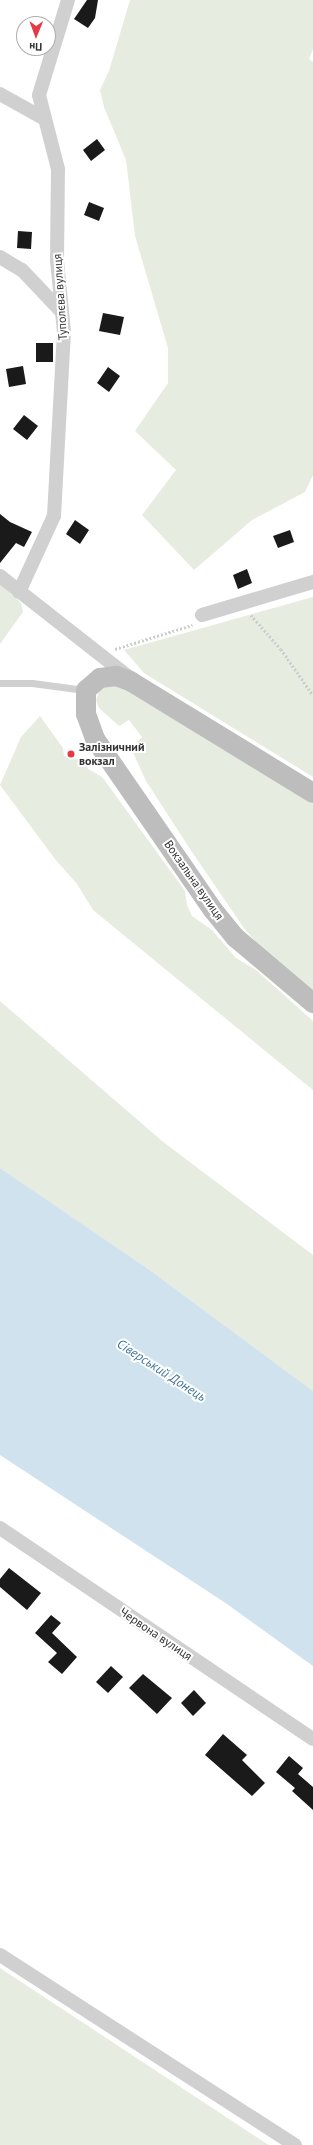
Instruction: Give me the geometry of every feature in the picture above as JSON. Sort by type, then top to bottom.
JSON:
[{"type":"main road","points":[[86,690],[100,678],[116,676],[149,692],[313,793]]},
{"type":"main road","name":"Вокзальна вулиця","points":[[86,690],[86,714],[95,739],[213,910],[236,938],[313,1003]]},
{"type":"street","name":"Туполєва вулиця","points":[[18,592],[54,516],[64,332],[60,310],[57,261],[58,169],[39,95],[68,0]]},
{"type":"street","points":[[0,94],[45,119]]},
{"type":"street","points":[[0,257],[22,270],[60,310]]},
{"type":"street","points":[[0,576],[18,592],[149,692]]},
{"type":"street","points":[[198,620],[242,604],[313,582]]},
{"type":"street","name":"Червона вулиця","points":[[0,1528],[313,1739]]},
{"type":"street","points":[[0,1955],[295,2145]]},
{"type":"lane","points":[[0,683],[32,683],[86,690]]},
{"type":"path","points":[[242,604],[281,648],[313,695]]},
{"type":"path","points":[[98,654],[198,620]]},
{"type":"shaded area","points":[[130,0],[313,0],[313,49],[309,59],[313,62],[313,475],[305,492],[252,520],[194,570],[142,515],[176,470],[135,431],[168,383],[168,348],[135,236],[126,160],[104,107],[100,90],[109,71]]},
{"type":"shaded area","points":[[0,584],[21,603],[23,612],[0,644]]},
{"type":"shaded area","points":[[313,597],[313,777],[144,673],[124,650]]},
{"type":"shaded area","points":[[117,684],[313,804],[313,996],[275,962],[246,931],[192,852],[146,781],[131,748],[142,737],[129,720],[119,726],[99,708],[96,700],[99,692],[106,686]]},
{"type":"shaded area","points":[[40,716],[63,748],[64,756],[84,761],[88,769],[102,777],[185,891],[187,905],[192,916],[212,930],[236,958],[256,970],[313,1021],[313,1090],[93,910],[77,884],[55,859],[0,785],[21,737]]},
{"type":"shaded area","points":[[0,1001],[162,1141],[313,1255],[313,1391],[147,1268],[0,1168]]},
{"type":"shaded area","points":[[0,1968],[267,2144],[269,2145],[0,2145]]},
{"type":"water","name":"Сіверський Донець","points":[[0,1168],[147,1268],[313,1391],[313,1666],[227,1604],[0,1455]]},
{"type":"building","points":[[87,0],[98,0],[95,18],[88,28],[74,19]]},
{"type":"building","points":[[97,139],[105,150],[91,161],[83,150]]},
{"type":"building","points":[[89,202],[104,208],[99,221],[84,215]]},
{"type":"building","points":[[18,231],[32,232],[31,249],[17,248]]},
{"type":"building","points":[[103,313],[124,317],[120,335],[99,331]]},
{"type":"building","points":[[36,343],[53,343],[53,362],[36,362]]},
{"type":"building","points":[[23,366],[26,384],[9,387],[6,369]]},
{"type":"building","points":[[108,367],[120,376],[109,392],[97,383]]},
{"type":"building","points":[[24,415],[38,426],[27,440],[13,429]]},
{"type":"building","points":[[0,514],[10,522],[32,532],[24,547],[16,543],[0,563]]},
{"type":"building","points":[[75,520],[89,530],[80,544],[66,534]]},
{"type":"building","points":[[290,530],[294,542],[278,548],[273,536]]},
{"type":"building","points":[[247,569],[252,583],[238,589],[233,575]]},
{"type":"building","points":[[9,1568],[41,1593],[27,1610],[0,1587],[0,1579]]},
{"type":"building","points":[[51,1615],[61,1623],[52,1633],[77,1657],[62,1674],[48,1662],[57,1653],[35,1633]]},
{"type":"building","points":[[111,1666],[123,1677],[108,1693],[96,1682]]},
{"type":"building","points":[[143,1674],[172,1698],[157,1714],[129,1688]]},
{"type":"building","points":[[194,1690],[206,1703],[193,1716],[181,1703]]},
{"type":"building","points":[[223,1734],[247,1755],[242,1760],[265,1783],[252,1796],[205,1755]]},
{"type":"building","points":[[289,1756],[303,1768],[298,1774],[313,1787],[313,1810],[292,1791],[295,1788],[276,1772]]},
{"type":"place","name":"Залізничний вокзал","points":[[71,754]]}]
